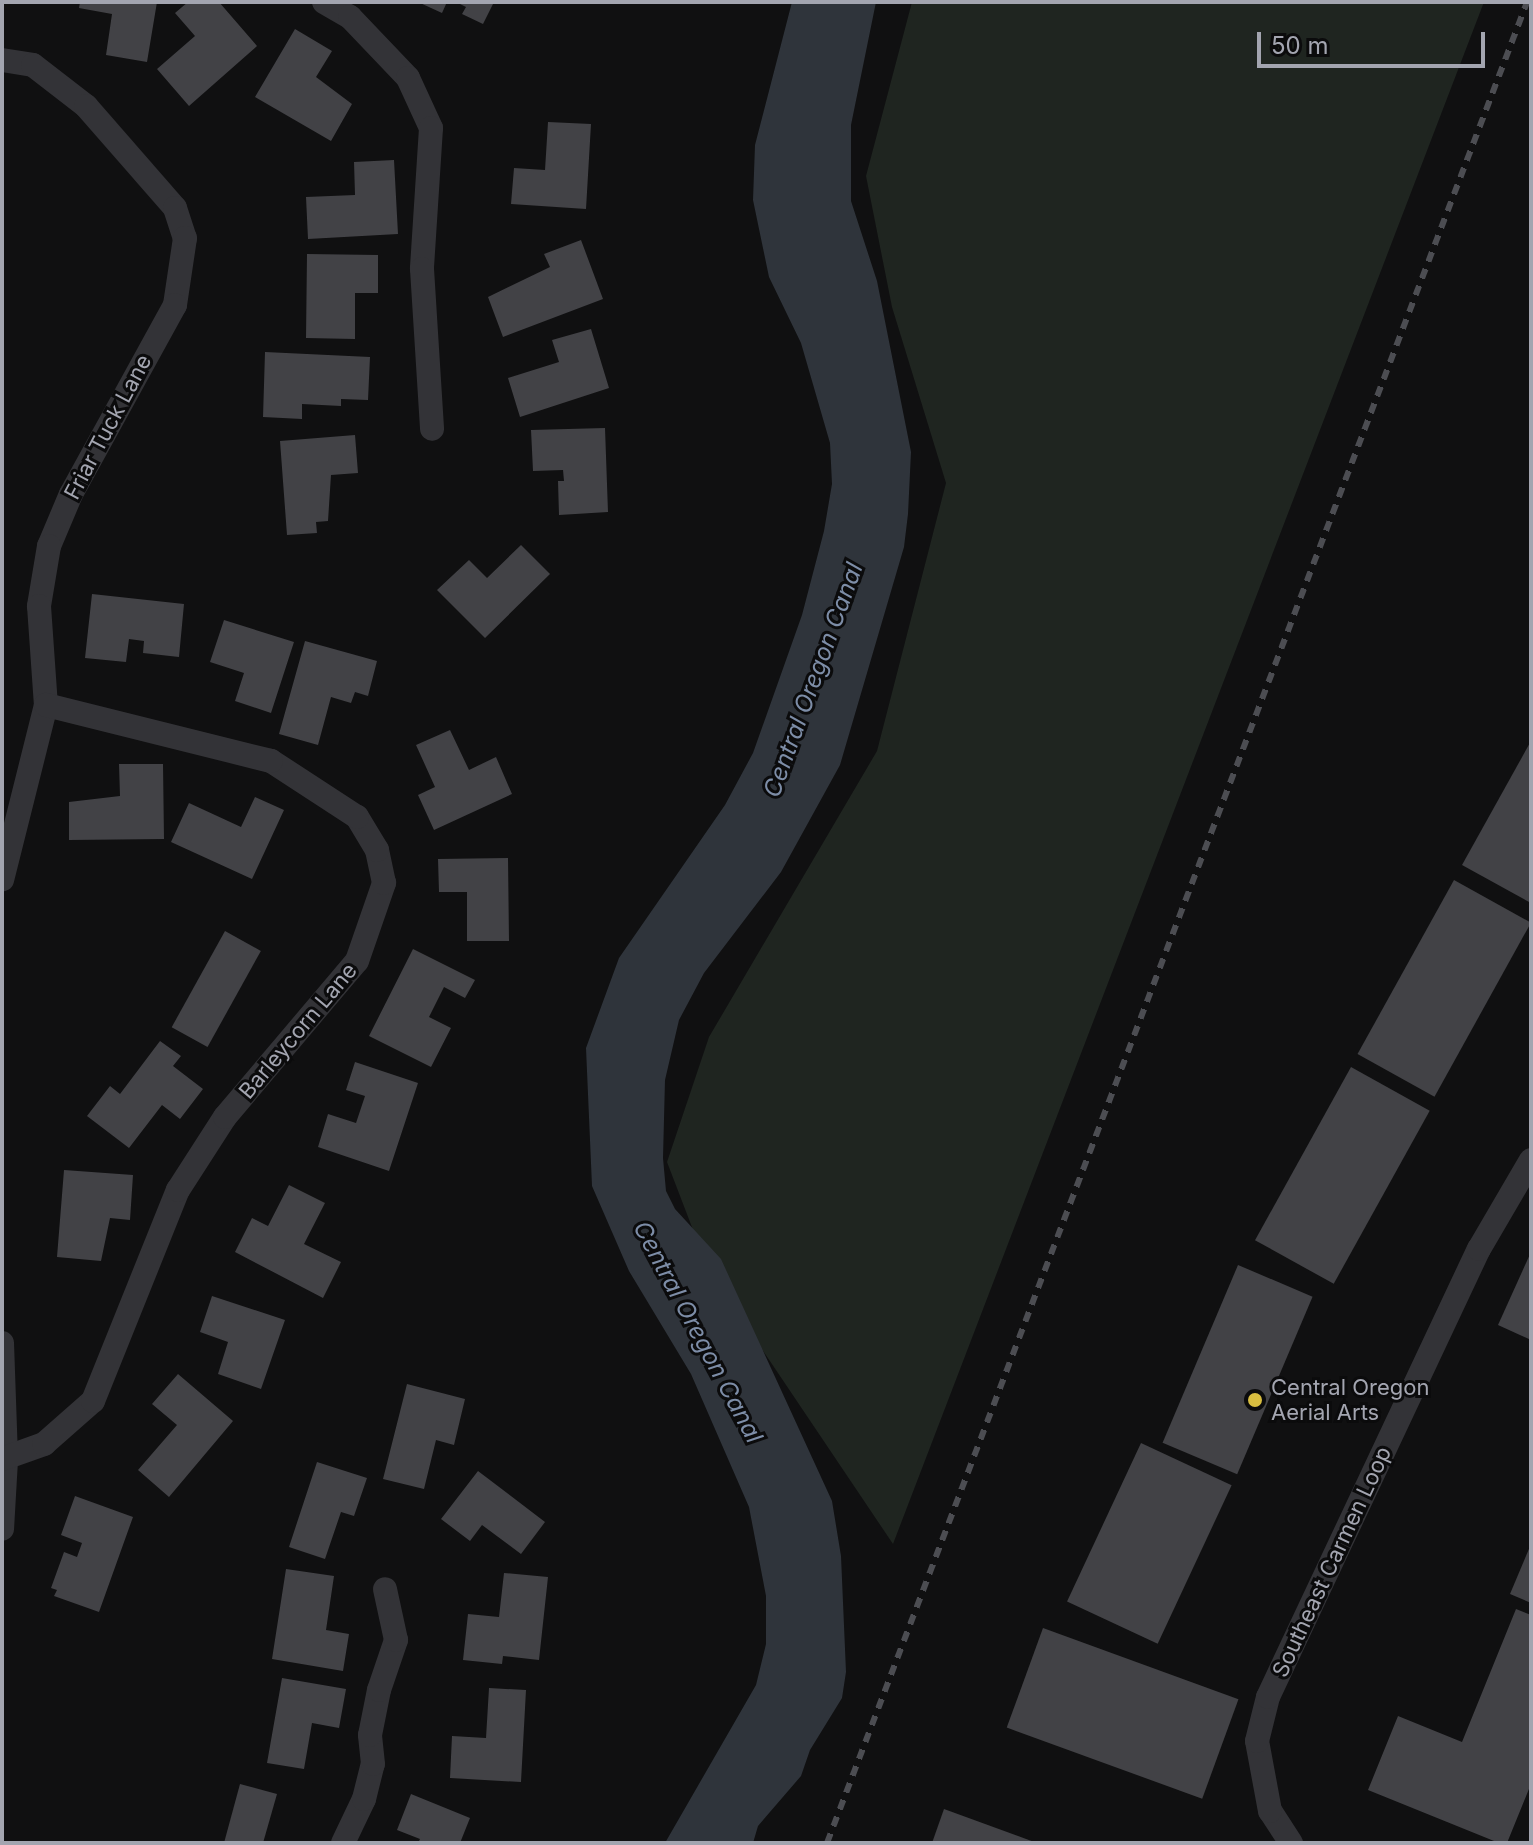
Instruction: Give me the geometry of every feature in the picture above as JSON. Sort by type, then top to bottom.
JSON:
[{"type":"street","points":[[324,2],[350,17],[408,78],[431,128],[422,269],[432,429]]},
{"type":"street","name":"Friar Tuck Lane","points":[[2,60],[33,65],[86,106],[175,208],[185,238],[175,305],[71,494],[49,546],[39,606],[46,705],[2,880]]},
{"type":"street","name":"Barleycorn Lane","points":[[4,1459],[44,1444],[93,1401],[178,1190],[225,1117],[357,961],[384,883],[377,850],[357,817],[271,761],[46,705]]},
{"type":"street","name":"Southeast Carmen Loop","points":[[1291,1843],[1270,1811],[1257,1741],[1268,1697],[1479,1249],[1531,1160]]},
{"type":"street","points":[[2,1343],[2,1529]]},
{"type":"street","points":[[343,1843],[367,1787],[373,1764],[370,1735],[396,1640],[385,1589]]},
{"type":"shaded area","points":[[912,2],[1484,2],[893,1544],[708,1269],[667,1162],[709,1037],[877,751],[946,483],[892,307],[866,176]]},
{"type":"water","name":"Central Oregon Canal","points":[[792,2],[876,2],[851,125],[851,201],[877,281],[911,452],[908,514],[904,547],[840,765],[781,872],[704,973],[679,1020],[665,1080],[663,1158],[666,1191],[675,1209],[721,1259],[832,1501],[841,1556],[846,1672],[842,1698],[810,1750],[801,1776],[758,1826],[753,1843],[665,1843],[756,1685],[766,1644],[766,1596],[749,1507],[691,1374],[629,1271],[592,1186],[586,1048],[619,958],[725,805],[753,753],[802,615],[824,531],[832,484],[830,443],[801,343],[769,277],[753,200],[755,145]]},
{"type":"building","points":[[80,2],[157,2],[147,62],[106,55],[112,14],[79,8]]},
{"type":"building","points":[[188,2],[219,2],[257,46],[189,106],[157,69],[195,36],[175,13]]},
{"type":"building","points":[[418,2],[447,2],[442,13]]},
{"type":"building","points":[[456,2],[494,2],[483,24],[462,14],[466,7]]},
{"type":"building","points":[[295,29],[332,51],[316,77],[352,104],[331,141],[255,97]]},
{"type":"building","points":[[548,122],[591,124],[586,209],[511,204],[514,168],[545,170]]},
{"type":"building","points":[[394,160],[398,234],[308,239],[306,197],[355,195],[354,162]]},
{"type":"building","points":[[581,240],[603,299],[503,337],[488,297],[550,267],[544,254]]},
{"type":"building","points":[[307,254],[378,255],[378,293],[355,293],[355,339],[306,338]]},
{"type":"building","points":[[591,329],[609,388],[520,417],[508,378],[559,362],[552,340]]},
{"type":"building","points":[[265,352],[370,357],[368,400],[341,399],[341,406],[302,404],[302,419],[263,417]]},
{"type":"building","points":[[605,428],[608,512],[559,515],[558,481],[564,481],[563,470],[533,471],[531,430]]},
{"type":"building","points":[[355,435],[358,473],[331,475],[328,521],[316,522],[317,533],[287,535],[280,441]]},
{"type":"building","points":[[521,545],[550,574],[485,638],[437,590],[469,560],[487,578]]},
{"type":"building","points":[[92,594],[184,604],[179,657],[143,653],[144,641],[129,639],[126,662],[85,658]]},
{"type":"building","points":[[224,620],[294,642],[271,713],[235,701],[244,673],[210,662]]},
{"type":"building","points":[[305,641],[377,661],[368,696],[355,692],[351,703],[331,697],[318,745],[279,734]]},
{"type":"building","points":[[450,730],[469,770],[496,757],[512,794],[434,830],[418,795],[435,787],[416,745]]},
{"type":"building","points":[[1531,741],[1531,903],[1462,865]]},
{"type":"building","points":[[119,764],[163,764],[164,839],[69,840],[69,802],[120,796]]},
{"type":"building","points":[[255,797],[284,810],[252,879],[171,842],[189,803],[241,827]]},
{"type":"building","points":[[508,858],[509,941],[467,941],[467,892],[439,892],[438,859]]},
{"type":"building","points":[[1454,880],[1531,923],[1434,1097],[1358,1054]]},
{"type":"building","points":[[225,931],[261,951],[208,1047],[172,1027]]},
{"type":"building","points":[[413,949],[475,980],[465,998],[444,987],[429,1017],[451,1028],[431,1067],[369,1036]]},
{"type":"building","points":[[160,1041],[181,1056],[173,1066],[203,1089],[180,1119],[162,1105],[129,1148],[87,1116],[110,1086],[120,1094]]},
{"type":"building","points":[[355,1062],[418,1083],[389,1171],[318,1147],[328,1114],[356,1123],[365,1096],[346,1090]]},
{"type":"building","points":[[1351,1067],[1430,1111],[1334,1284],[1255,1240]]},
{"type":"building","points":[[64,1170],[133,1175],[130,1220],[110,1218],[101,1261],[57,1257]]},
{"type":"building","points":[[289,1185],[325,1203],[304,1244],[341,1262],[323,1298],[235,1252],[252,1218],[268,1226]]},
{"type":"building","points":[[1531,1252],[1531,1340],[1498,1325]]},
{"type":"building","points":[[1238,1265],[1313,1297],[1237,1474],[1163,1443]]},
{"type":"building","points":[[212,1296],[285,1320],[261,1389],[218,1374],[228,1342],[200,1332]]},
{"type":"building","points":[[178,1374],[233,1421],[169,1497],[138,1470],[177,1425],[152,1404]]},
{"type":"building","points":[[407,1384],[465,1399],[454,1445],[436,1440],[424,1489],[383,1479]]},
{"type":"building","points":[[1141,1443],[1232,1485],[1158,1644],[1067,1602]]},
{"type":"building","points":[[317,1462],[367,1478],[354,1516],[341,1512],[325,1559],[289,1547]]},
{"type":"building","points":[[478,1471],[545,1522],[521,1554],[482,1525],[470,1541],[441,1519]]},
{"type":"building","points":[[75,1496],[133,1517],[99,1612],[54,1596],[57,1590],[51,1588],[64,1552],[77,1557],[82,1543],[61,1535]]},
{"type":"building","points":[[1531,1544],[1531,1603],[1510,1594]]},
{"type":"building","points":[[286,1569],[334,1576],[326,1630],[349,1634],[343,1671],[272,1659]]},
{"type":"building","points":[[504,1573],[548,1577],[539,1660],[503,1656],[502,1664],[463,1660],[468,1614],[499,1617]]},
{"type":"building","points":[[1516,1609],[1531,1615],[1531,1784],[1507,1843],[1499,1843],[1368,1790],[1398,1716],[1462,1742]]},
{"type":"building","points":[[1043,1628],[1238,1699],[1202,1799],[1007,1728]]},
{"type":"building","points":[[282,1678],[346,1689],[339,1728],[312,1723],[304,1769],[267,1763]]},
{"type":"building","points":[[489,1688],[526,1690],[521,1782],[450,1778],[452,1736],[486,1738]]},
{"type":"building","points":[[240,1784],[277,1794],[263,1843],[224,1843]]},
{"type":"building","points":[[411,1794],[470,1818],[460,1843],[418,1843],[420,1839],[397,1830]]},
{"type":"building","points":[[944,1809],[1037,1843],[932,1843]]},
{"type":"railway","points":[[827,1843],[1527,2]]},
{"type":"place","name":"Central Oregon Aerial Arts","points":[[1255,1400]]}]
